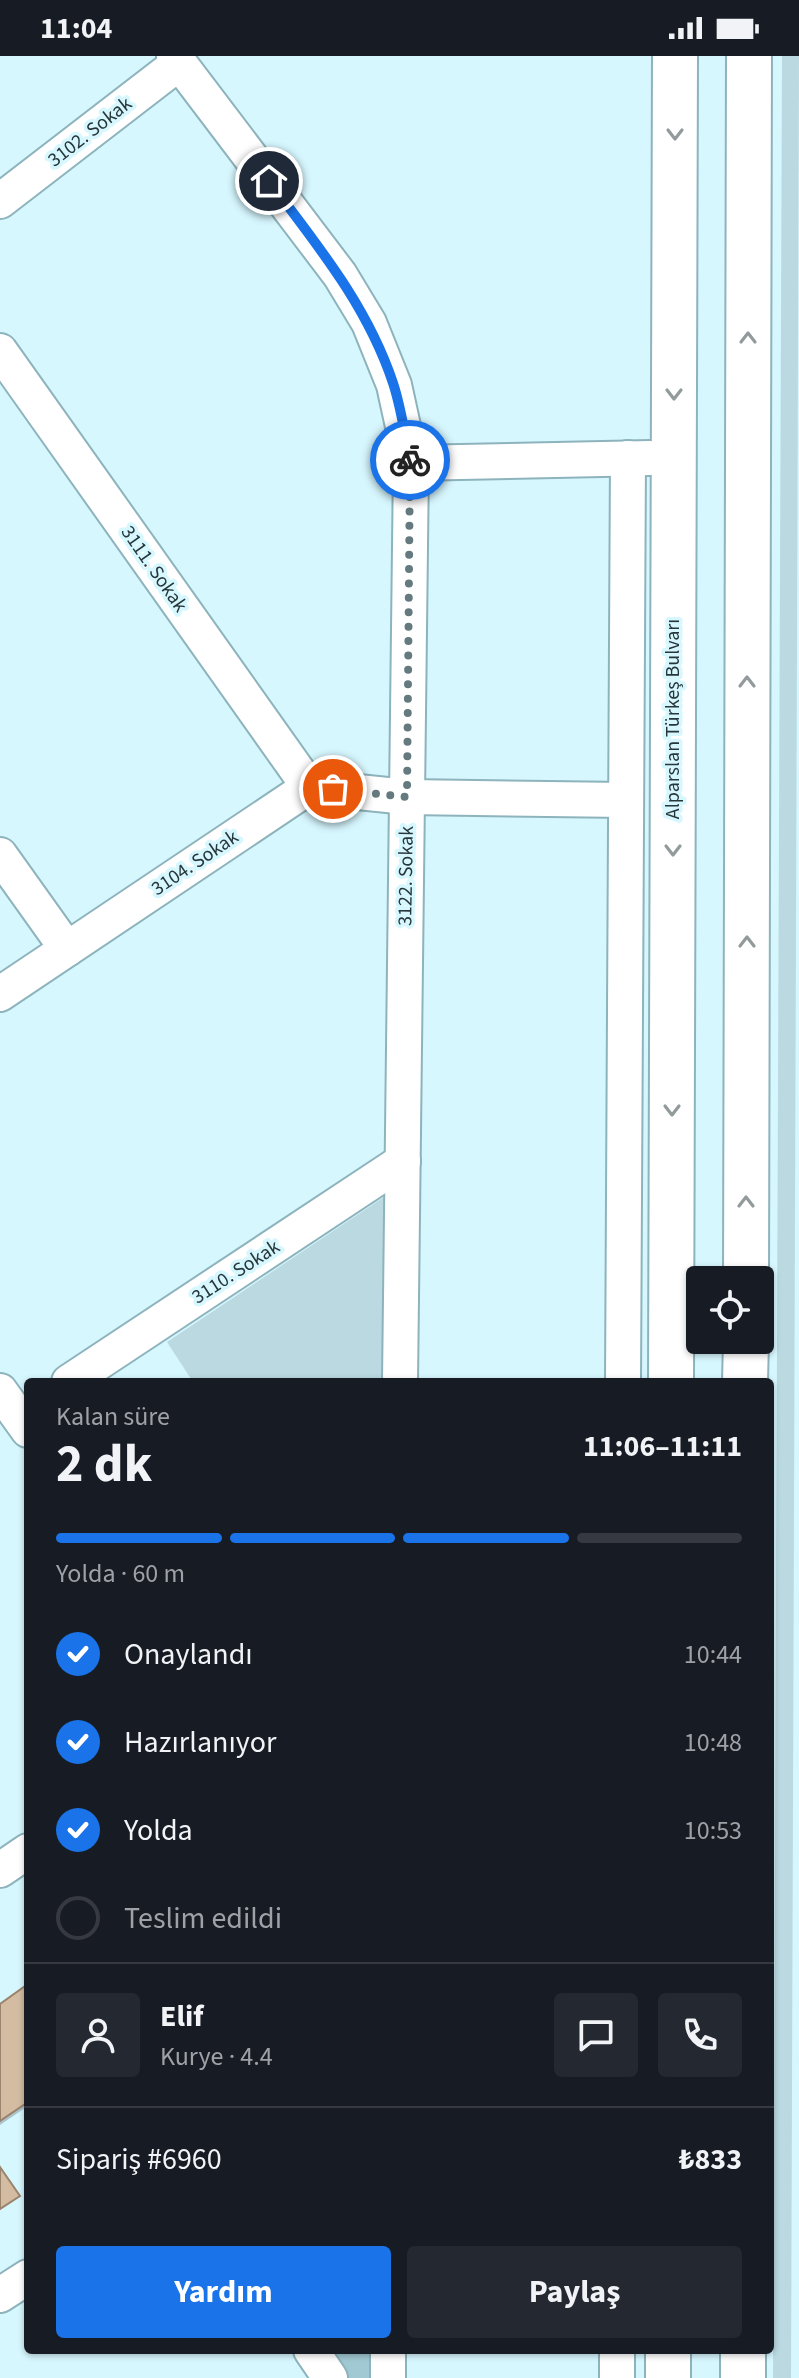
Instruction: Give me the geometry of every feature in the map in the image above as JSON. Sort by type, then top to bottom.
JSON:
[{"type":"highway","name":"Alparslan Türkeş Bulvarı","points":[[671,1378],[675,56]]},
{"type":"highway","points":[[746,1266],[749,56]]},
{"type":"highway","points":[[745,1378],[746,1354]]},
{"type":"highway","points":[[668,2354],[668,2378]]},
{"type":"highway","points":[[743,2354],[743,2378]]},
{"type":"street","name":"3102. Sokak","points":[[0,201],[176,59]]},
{"type":"street","name":"3122. Sokak","points":[[176,59],[340,275],[369,323],[394,385],[411,463],[400,1378]]},
{"type":"street","name":"3111. Sokak","points":[[0,351],[309,787]]},
{"type":"street","points":[[411,463],[674,457]]},
{"type":"street","points":[[623,1378],[628,458]]},
{"type":"street","points":[[309,787],[407,797],[626,800]]},
{"type":"street","name":"3104. Sokak","points":[[0,994],[309,787]]},
{"type":"street","points":[[0,855],[67,949]]},
{"type":"street","name":"3110. Sokak","points":[[75,1378],[403,1161]]},
{"type":"street","points":[[0,1870],[24,1854]]},
{"type":"street","points":[[0,2295],[24,2280]]},
{"type":"street","points":[[314,2354],[330,2378]]},
{"type":"street","points":[[388,2354],[388,2378]]},
{"type":"street","points":[[617,2354],[617,2378]]},
{"type":"shaded area","points":[[782,56],[799,56],[791,2378],[773,2378]]},
{"type":"shaded area","points":[[387,1195],[384,1378],[190,1378],[167,1342]]},
{"type":"shaded area","points":[[333,2354],[369,2354],[369,2378],[348,2378]]},
{"type":"building","points":[[24,1987],[24,2105],[0,2121],[0,2004]]},
{"type":"building","points":[[0,2167],[20,2196],[0,2209]]},
{"type":"way so far","points":[[333,789],[407,797],[410,460]]},
{"type":"route","points":[[269,181],[340,275],[369,323],[394,385],[410,460]]}]
